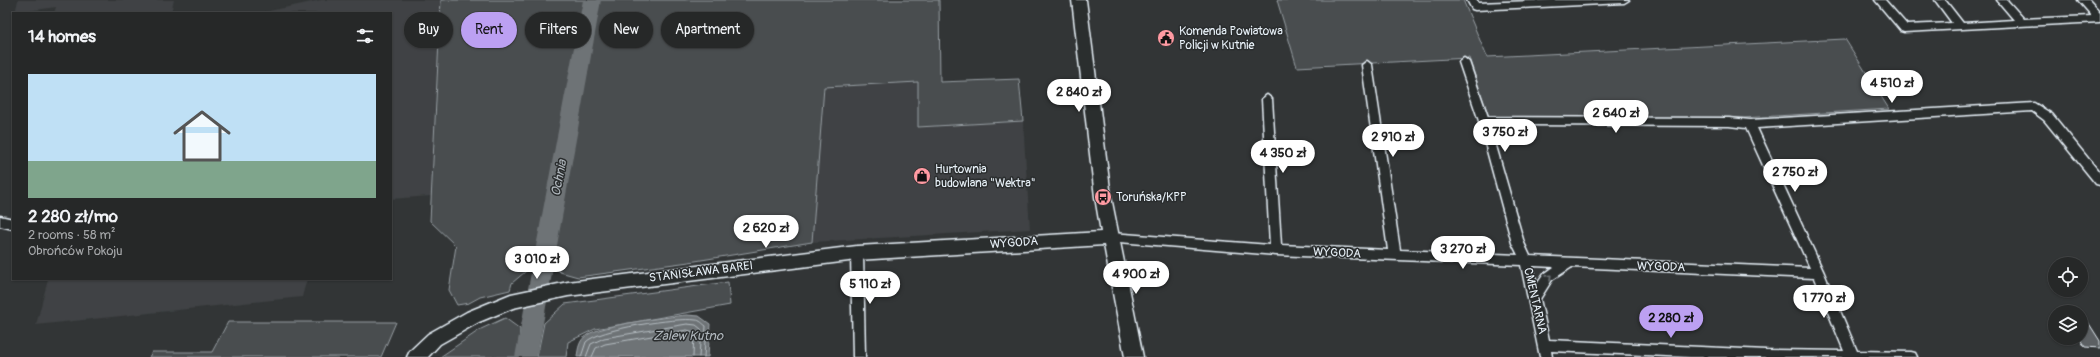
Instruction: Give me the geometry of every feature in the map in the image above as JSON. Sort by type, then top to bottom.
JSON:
[{"type":"street","points":[[1079,0],[1103,197],[1134,357]]},
{"type":"street","points":[[1473,4],[1624,0]]},
{"type":"street","points":[[1880,0],[1904,29],[2100,18]]},
{"type":"street","points":[[1940,0],[1960,26]]},
{"type":"street","points":[[2002,0],[2021,22]]},
{"type":"street","points":[[2083,0],[2100,18]]},
{"type":"street","name":"CMENTARNA","points":[[1464,62],[1484,121],[1518,243],[1526,261],[1545,351]]},
{"type":"street","points":[[1368,65],[1395,255]]},
{"type":"street","points":[[1267,100],[1276,250]]},
{"type":"street","points":[[1484,121],[1730,122],[1750,124],[2034,107],[2048,117],[2100,180]]},
{"type":"street","points":[[1750,124],[1818,273],[1853,356]]},
{"type":"street","points":[[0,221],[12,224]]},
{"type":"street","name":"WYGODA","points":[[857,253],[1111,238],[1276,250],[1818,273]]},
{"type":"street","points":[[857,253],[860,357]]},
{"type":"street","name":"STANISŁAWA BAREI","points":[[416,357],[434,339],[473,317],[511,301],[568,289],[857,253]]},
{"type":"street","points":[[1534,298],[1548,276],[1571,263]]},
{"type":"street","points":[[1545,351],[1912,357]]},
{"type":"shaded area","points":[[18,0],[174,0],[171,12],[54,12],[56,7],[15,12]]},
{"type":"shaded area","points":[[321,0],[441,0],[440,12],[404,12],[404,48],[439,48],[431,196],[392,199],[392,12],[265,12]]},
{"type":"shaded area","points":[[441,0],[587,0],[584,12],[525,12],[525,48],[577,48],[563,115],[542,232],[532,266],[512,283],[510,290],[480,297],[469,303],[457,305],[449,290],[456,246],[430,221],[439,48],[453,48],[453,12],[440,12]]},
{"type":"shaded area","points":[[597,0],[939,0],[940,82],[1019,79],[1023,121],[918,127],[918,82],[824,87],[812,242],[689,262],[578,277],[560,272],[552,264],[568,161],[588,48],[591,48],[591,33]]},
{"type":"shaded area","points":[[1277,0],[1463,0],[1487,57],[1845,39],[1889,109],[1743,118],[1489,117],[1469,58],[1297,67]]},
{"type":"shaded area","name":"Hurtownia budowlana \"Wektra\"","points":[[918,82],[918,127],[1023,121],[1030,229],[812,242],[823,87]]},
{"type":"shaded area","points":[[48,280],[307,280],[302,297],[36,325]]},
{"type":"shaded area","points":[[728,282],[730,305],[595,329],[568,342],[566,357],[537,357],[544,323],[565,304]]},
{"type":"shaded area","points":[[505,318],[520,329],[518,357],[440,357],[481,329]]},
{"type":"shaded area","points":[[228,322],[396,322],[381,357],[149,357],[152,352],[212,352]]},
{"type":"water","name":"Zalew Kutno","points":[[687,315],[699,316],[710,324],[708,357],[577,357],[578,348],[582,339],[594,331],[635,322]]},
{"type":"building","points":[[2088,322],[2100,341],[2100,348],[2085,347],[2084,345],[2088,345]]},
{"type":"waterway","name":"Ochnia","points":[[526,357],[592,0]]},
{"type":"place","name":"Komenda Powiatowa Policji w Kutnie","points":[[1166,38]]},
{"type":"place","name":"Hurtownia budowlana \"Wektra\"","points":[[922,176]]},
{"type":"place","name":"Toruńska/KPP","points":[[1103,197]]}]
